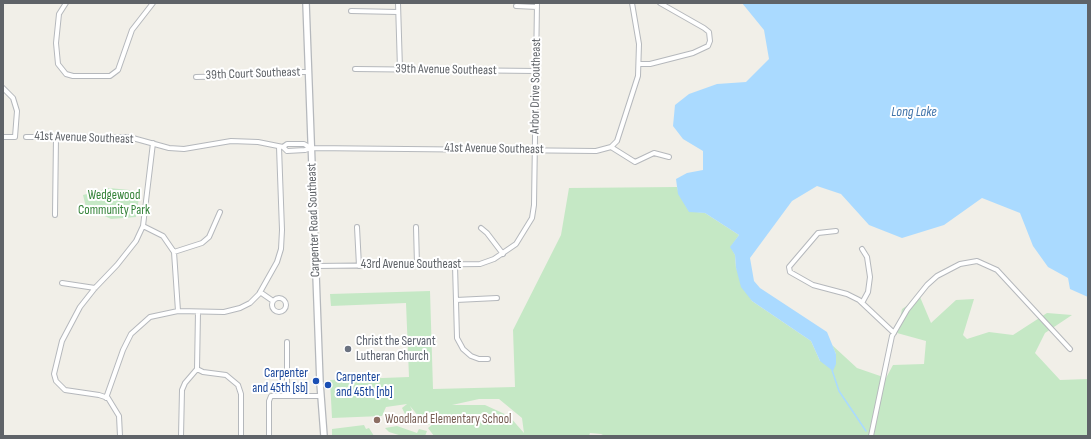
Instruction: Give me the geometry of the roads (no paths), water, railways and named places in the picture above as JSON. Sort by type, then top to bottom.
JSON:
[{"type":"street","points":[[66,3],[59,14],[56,43],[58,64],[61,70],[66,74],[73,76],[110,76],[118,70],[132,30],[153,3]]},
{"type":"street","name":"Carpenter Road Southeast","points":[[306,3],[321,396],[324,436]]},
{"type":"street","points":[[398,3],[400,69]]},
{"type":"street","points":[[632,3],[639,44],[640,64],[638,76],[617,141],[611,147],[635,162],[654,152],[669,158]]},
{"type":"street","points":[[640,64],[655,63],[693,52],[708,46],[710,41],[709,32],[704,28],[660,3]]},
{"type":"street","points":[[516,6],[537,5]]},
{"type":"street","name":"Arbor Drive Southeast","points":[[503,254],[522,236],[532,218],[534,205],[537,5]]},
{"type":"street","points":[[351,11],[398,12]]},
{"type":"street","name":"39th Avenue Southeast","points":[[355,69],[536,71]]},
{"type":"street","name":"39th Court Southeast","points":[[196,77],[233,76],[253,72],[309,72]]},
{"type":"street","points":[[3,88],[12,96],[16,107],[15,137],[3,137]]},
{"type":"street","name":"41st Avenue Southeast","points":[[26,137],[128,137],[169,148],[184,149],[231,141],[258,142],[281,147],[287,151],[305,150],[311,148],[535,149],[596,151],[611,147]]},
{"type":"street","points":[[55,215],[56,137]]},
{"type":"street","points":[[120,436],[118,416],[113,405],[106,398],[99,395],[65,390],[56,381],[54,374],[62,341],[69,325],[95,288],[117,265],[136,241],[143,226],[153,143]]},
{"type":"street","points":[[106,398],[123,350],[131,334],[150,317],[178,311],[224,312],[240,308],[250,302],[260,292],[277,262],[280,249],[282,230],[281,147]]},
{"type":"street","points":[[174,252],[202,242],[209,237],[220,212]]},
{"type":"street","points":[[143,226],[163,236],[174,252],[178,311]]},
{"type":"street","points":[[357,226],[358,266]]},
{"type":"street","points":[[416,227],[417,265]]},
{"type":"street","points":[[481,228],[487,232],[503,254]]},
{"type":"street","points":[[836,231],[818,233],[789,267],[790,272],[813,286],[847,294],[862,303],[894,333]]},
{"type":"street","points":[[862,249],[867,257],[870,277],[868,292],[862,303]]},
{"type":"street","name":"43rd Avenue Southeast","points":[[316,266],[480,264],[503,254]]},
{"type":"street","points":[[870,436],[894,333],[907,310],[926,285],[950,269],[970,261],[977,261],[997,270],[1070,349]]},
{"type":"street","points":[[455,265],[457,338],[462,349],[479,359],[488,359]]},
{"type":"street","points":[[62,283],[95,288]]},
{"type":"street","points":[[260,292],[273,301]]},
{"type":"street","points":[[456,300],[497,298]]},
{"type":"street","points":[[181,436],[182,390],[197,369],[198,312]]},
{"type":"street","points":[[287,342],[288,396]]},
{"type":"street","points":[[197,369],[203,372],[226,375],[238,385],[241,394],[241,436]]},
{"type":"street","points":[[269,436],[269,401],[271,396],[321,396]]},
{"type":"water","name":"Long Lake","points":[[742,3],[1088,3],[1088,297],[1070,289],[1068,278],[1048,267],[1033,246],[1020,213],[982,198],[944,225],[902,238],[869,225],[841,194],[817,186],[792,201],[750,258],[754,281],[760,288],[827,332],[836,354],[836,364],[833,371],[820,361],[811,341],[752,301],[741,287],[736,268],[735,255],[730,247],[739,235],[705,213],[689,212],[678,194],[676,179],[687,173],[703,170],[703,151],[683,139],[673,126],[675,105],[689,94],[717,84],[746,82],[769,59],[764,30]]},
{"type":"waterway","points":[[832,370],[839,391],[866,431]]},
{"type":"place","name":"Christ the Servant Lutheran Church","points":[[348,349]]},
{"type":"place","name":"Carpenter and 45th [sb]","points":[[316,381]]},
{"type":"place","name":"Carpenter and 45th [nb]","points":[[328,385]]},
{"type":"place","name":"Woodland Elementary School","points":[[377,420]]},
{"type":"park label","name":"Wedgewood Community Park","points":[[114,204]]}]
